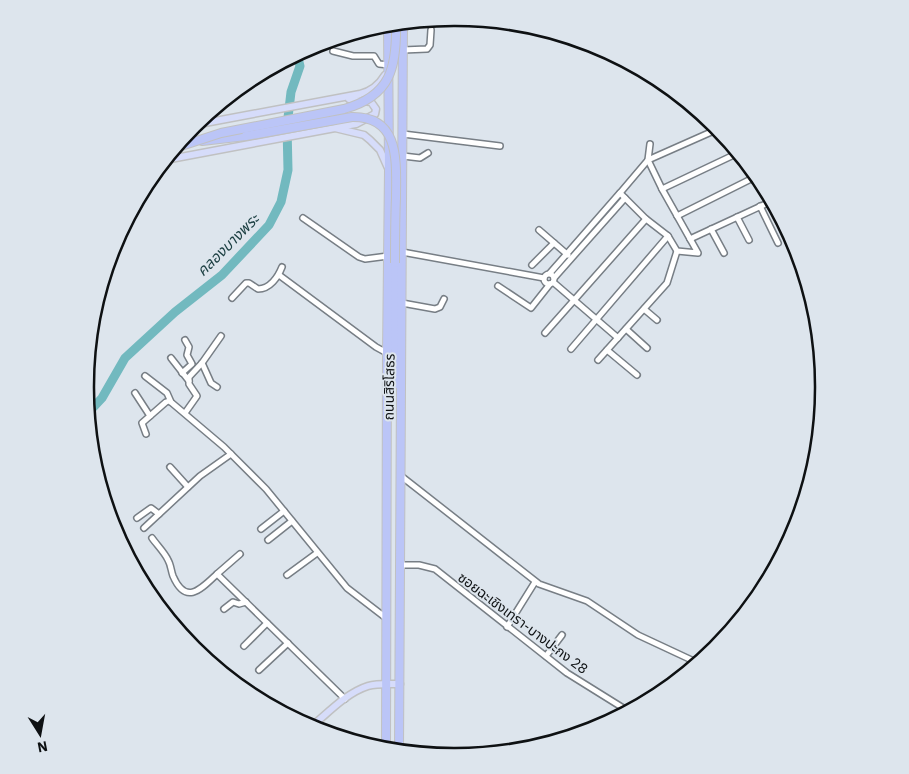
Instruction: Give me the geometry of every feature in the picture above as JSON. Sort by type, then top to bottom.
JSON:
[{"type":"highway","name":"ถนนสิริโสธร","points":[[399,744],[403,30]]},
{"type":"highway","points":[[188,144],[221,133],[344,109],[362,102],[381,87],[393,68],[396,52],[396,31]]},
{"type":"highway","name":"ถนนสิริโสธร","points":[[386,741],[387,353],[390,170],[388,32]]},
{"type":"highway","points":[[389,100],[397,103],[403,98]]},
{"type":"highway","points":[[389,118],[396,115],[403,120]]},
{"type":"highway","points":[[190,141],[246,136],[352,116],[365,117],[379,124],[390,136],[395,156],[395,348],[401,422]]},
{"type":"main road","points":[[210,122],[368,92],[378,85],[389,67]]},
{"type":"main road","points":[[175,158],[356,124],[374,114],[376,109],[371,102],[335,99]]},
{"type":"main road","points":[[335,128],[356,133],[370,140],[380,150],[390,170]]},
{"type":"main road","points":[[318,721],[361,689],[370,686],[400,684]]},
{"type":"street","points":[[403,50],[424,50],[429,48],[431,30]]},
{"type":"street","points":[[333,51],[353,56],[374,56],[379,64],[389,67]]},
{"type":"street","points":[[544,278],[545,275],[550,274],[648,160],[710,132]]},
{"type":"street","points":[[403,134],[500,146]]},
{"type":"street","points":[[650,144],[648,160],[698,254],[677,251]]},
{"type":"street","points":[[403,156],[420,158],[428,154]]},
{"type":"street","points":[[662,189],[732,156]]},
{"type":"street","points":[[677,216],[749,180]]},
{"type":"street","points":[[598,360],[667,283],[677,251],[668,236],[646,219],[620,193]]},
{"type":"street","points":[[498,286],[531,308],[625,198]]},
{"type":"street","points":[[690,239],[765,204]]},
{"type":"street","points":[[760,206],[778,243]]},
{"type":"street","points":[[737,217],[749,240]]},
{"type":"street","points":[[303,218],[359,257],[365,259],[388,256]]},
{"type":"street","points":[[545,333],[646,219]]},
{"type":"street","points":[[711,229],[724,252]]},
{"type":"street","points":[[539,230],[572,259]]},
{"type":"street","points":[[571,350],[668,236]]},
{"type":"street","points":[[532,266],[554,243]]},
{"type":"street","points":[[402,252],[544,278]]},
{"type":"street","points":[[232,298],[246,283],[260,290],[272,284],[282,267]]},
{"type":"street","points":[[550,274],[553,281],[618,338]]},
{"type":"street","points":[[278,275],[376,347],[387,353]]},
{"type":"street","points":[[544,278],[545,283],[553,281]]},
{"type":"street","points":[[402,303],[434,309],[440,307],[444,300]]},
{"type":"street","points":[[644,308],[657,320]]},
{"type":"street","points":[[626,329],[647,348]]},
{"type":"street","points":[[188,381],[221,336]]},
{"type":"street","points":[[182,373],[192,364],[187,355],[189,347],[185,340]]},
{"type":"street","points":[[607,350],[637,375]]},
{"type":"street","points":[[171,358],[197,396],[185,414]]},
{"type":"street","points":[[202,363],[211,383],[217,387]]},
{"type":"street","points":[[145,376],[166,394],[171,402],[231,454],[266,489],[347,588],[386,618]]},
{"type":"street","points":[[135,392],[150,416]]},
{"type":"street","points":[[146,434],[142,423],[166,402],[171,402]]},
{"type":"street","points":[[144,528],[188,487],[231,454]]},
{"type":"street","points":[[170,467],[188,487]]},
{"type":"street","points":[[401,476],[535,582],[587,601],[638,635],[690,659]]},
{"type":"street","points":[[137,518],[151,508],[159,514]]},
{"type":"street","points":[[261,529],[284,511]]},
{"type":"street","points":[[268,540],[292,521]]},
{"type":"street","points":[[152,538],[168,559],[177,583],[186,592],[192,593],[200,590],[240,554]]},
{"type":"street","points":[[287,574],[317,553]]},
{"type":"street","name":"ซอยฉะเชิงเทรา-บางปะกง 28","points":[[400,566],[419,565],[431,567],[567,672],[621,707]]},
{"type":"street","points":[[217,574],[344,700]]},
{"type":"street","points":[[507,626],[535,582]]},
{"type":"street","points":[[224,609],[233,602],[239,604],[246,602]]},
{"type":"street","points":[[244,646],[267,623]]},
{"type":"street","points":[[546,656],[562,635]]},
{"type":"street","points":[[259,670],[288,643]]},
{"type":"waterway","name":"คลองบางพระ","points":[[95,406],[102,398],[125,358],[175,312],[222,275],[269,225],[281,202],[288,170],[287,126],[291,92],[300,66],[299,61]]}]
